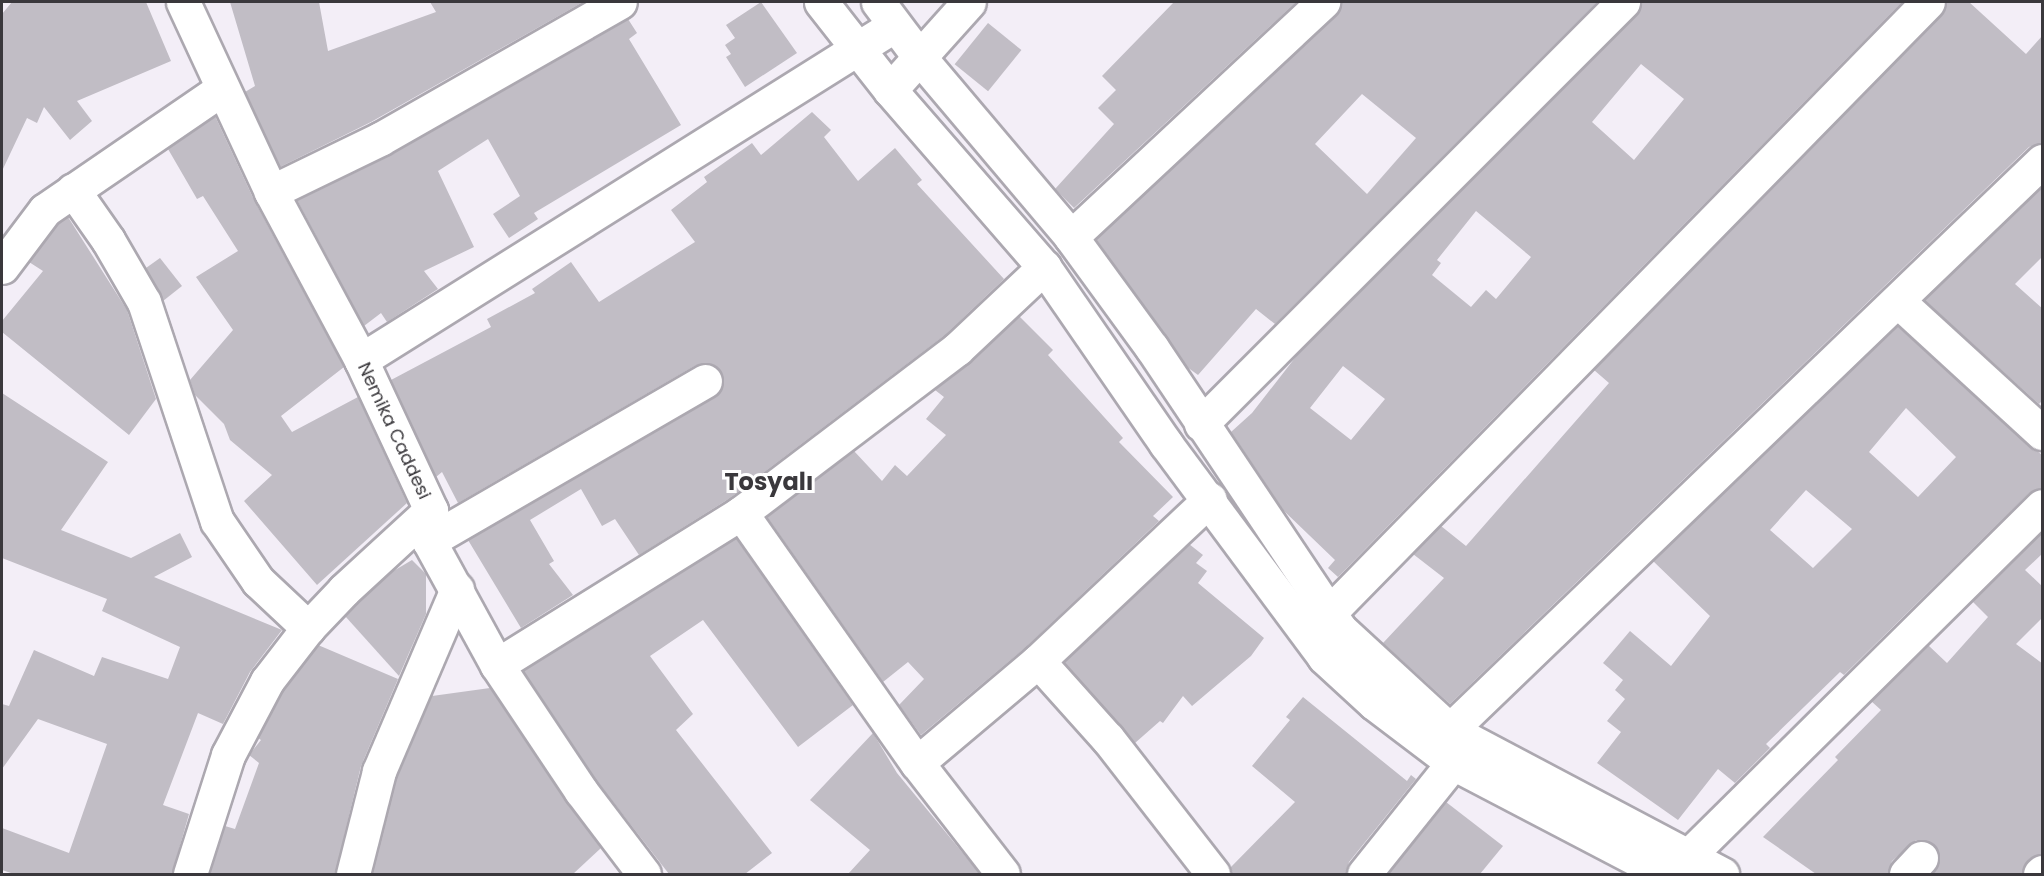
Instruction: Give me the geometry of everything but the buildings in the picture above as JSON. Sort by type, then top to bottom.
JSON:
[{"type":"street","name":"Nemika Caddesi","points":[[183,2],[271,192],[362,360],[457,589],[497,665],[581,791],[644,874]]},
{"type":"street","points":[[271,192],[380,139],[620,2]]},
{"type":"street","points":[[821,2],[890,90],[1044,267],[1166,444],[1210,499],[1324,657],[1374,703],[1453,763],[1658,869],[1722,874]]},
{"type":"street","points":[[890,90],[969,2]]},
{"type":"street","points":[[1071,237],[1323,2]]},
{"type":"street","points":[[1201,423],[1623,2]]},
{"type":"street","points":[[1330,612],[1928,2]]},
{"type":"street","points":[[362,360],[857,48],[887,13],[920,58],[1071,237],[1201,423],[1340,629],[1450,730],[1658,869]]},
{"type":"street","points":[[2,267],[45,210],[222,89]]},
{"type":"street","points":[[1450,730],[1899,302],[2043,161]]},
{"type":"street","points":[[73,190],[108,240],[144,302],[217,520],[258,581],[308,628]]},
{"type":"street","points":[[497,665],[741,513],[957,349],[1044,267]]},
{"type":"street","points":[[1899,302],[2043,433]]},
{"type":"street","points":[[190,874],[228,755],[267,681],[308,628],[430,526],[705,381]]},
{"type":"street","points":[[917,763],[1038,661],[1210,499]]},
{"type":"street","points":[[1658,869],[2043,507]]},
{"type":"street","points":[[741,513],[917,763],[1003,874]]},
{"type":"street","points":[[353,874],[379,771],[457,589]]},
{"type":"street","points":[[1038,661],[1108,739],[1213,874]]},
{"type":"street","points":[[1364,874],[1453,763]]},
{"type":"district","name":"Tosyalı","points":[[769,482]]}]
